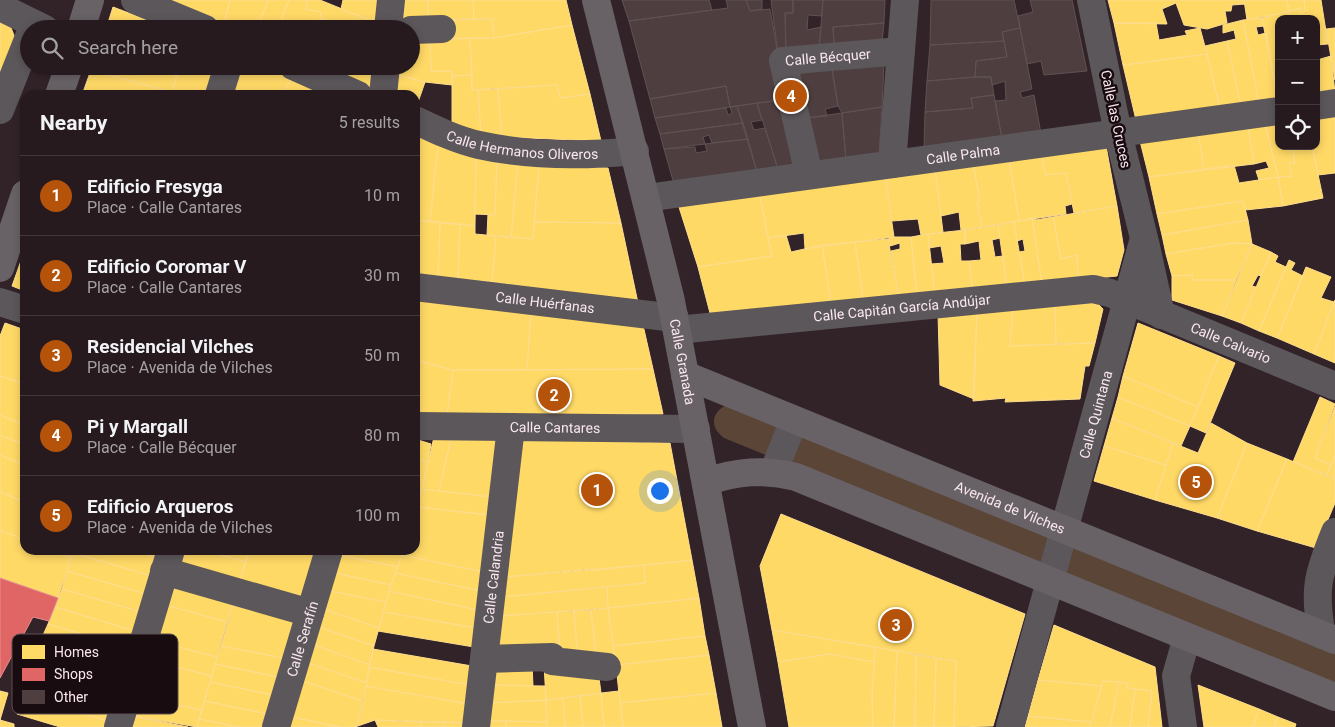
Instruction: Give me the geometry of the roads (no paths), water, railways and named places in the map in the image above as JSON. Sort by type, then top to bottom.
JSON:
[{"type":"street","points":[[84,20],[90,0]]},
{"type":"street","points":[[135,0],[183,20]]},
{"type":"street","points":[[389,20],[390,0]]},
{"type":"street","name":"Calle Granada","points":[[596,0],[635,151],[676,324],[752,727]]},
{"type":"street","points":[[892,164],[905,0]]},
{"type":"street","name":"Calle las Cruces","points":[[1091,0],[1118,133],[1161,315]]},
{"type":"street","points":[[0,7],[20,20]]},
{"type":"street","points":[[420,30],[442,29]]},
{"type":"street","name":"Calle Bécquer","points":[[809,175],[783,61],[901,51]]},
{"type":"street","points":[[0,110],[20,64]]},
{"type":"street","points":[[61,90],[66,75]]},
{"type":"street","points":[[221,90],[225,75]]},
{"type":"street","points":[[313,75],[347,90]]},
{"type":"street","points":[[384,90],[385,75]]},
{"type":"street","points":[[1320,105],[1335,103]]},
{"type":"street","name":"Calle Palma","points":[[646,198],[1275,112]]},
{"type":"street","name":"Calle Hermanos Oliveros","points":[[420,122],[478,145],[521,151],[605,154],[635,151]]},
{"type":"street","points":[[0,268],[20,209]]},
{"type":"street","name":"Calle las Cruces","points":[[1127,301],[1144,238]]},
{"type":"street","name":"Calle Huérfanas","points":[[420,288],[676,324]]},
{"type":"street","name":"Calle Capitán García Andújar","points":[[676,324],[1093,290],[1127,301]]},
{"type":"street","name":"Calle Calvario","points":[[1127,301],[1335,386]]},
{"type":"street","name":"Calle Quintana","points":[[1050,581],[1062,529],[1127,301]]},
{"type":"street","points":[[0,302],[20,308]]},
{"type":"street","name":"Avenida de Vilches","points":[[686,375],[1328,638]]},
{"type":"street","points":[[773,472],[794,420]]},
{"type":"street","name":"Calle Cantares","points":[[420,426],[696,429]]},
{"type":"street","name":"Calle Calandria","points":[[476,727],[511,427]]},
{"type":"street","points":[[706,482],[742,472],[773,472],[796,477],[1335,697]]},
{"type":"street","points":[[1328,638],[1316,605],[1317,586],[1328,566],[1335,532]]},
{"type":"street","name":"Calle Serafín","points":[[276,727],[327,555]]},
{"type":"street","points":[[146,634],[168,560],[310,613]]},
{"type":"street","points":[[1010,727],[1050,581]]},
{"type":"street","points":[[1183,727],[1176,676],[1187,637]]},
{"type":"street","points":[[484,660],[552,657],[552,661],[607,668]]},
{"type":"street","points":[[118,727],[122,714]]},
{"type":"place","name":"Pi y Margall","points":[[791,96]]},
{"type":"place","name":"Edificio Coromar V","points":[[554,395]]},
{"type":"place","name":"Edificio Arqueros","points":[[1196,482]]},
{"type":"place","name":"Edificio Fresyga","points":[[597,490]]},
{"type":"place","name":"Residencial Vilches","points":[[896,625]]}]
